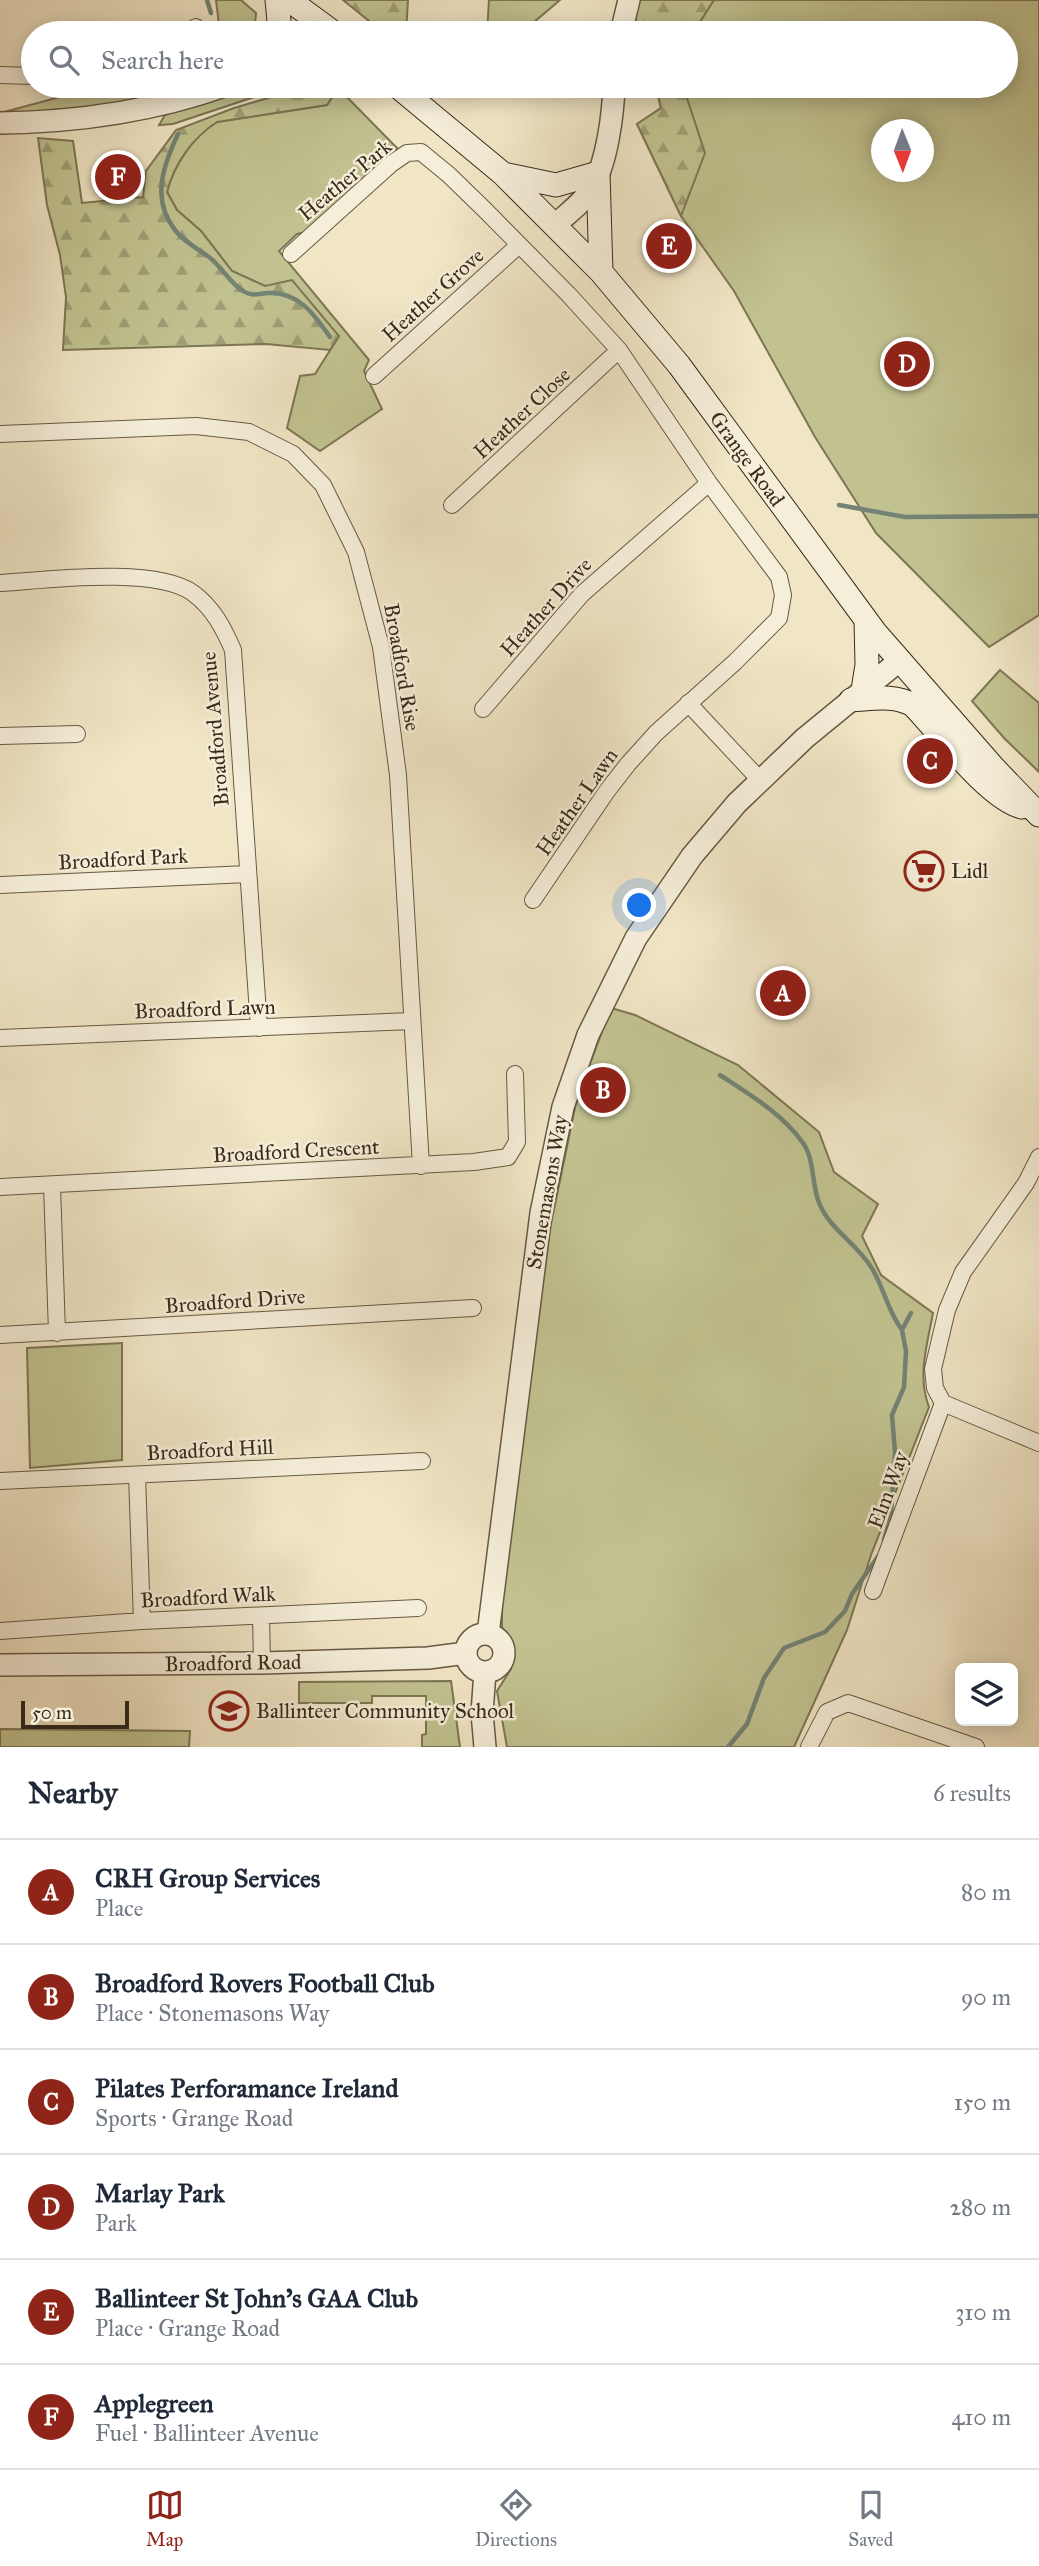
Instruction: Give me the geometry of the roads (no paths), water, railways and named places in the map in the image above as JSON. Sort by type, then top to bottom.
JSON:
[{"type":"main road","points":[[277,0],[279,21]]},
{"type":"main road","points":[[289,0],[314,21]]},
{"type":"main road","name":"Grange Road","points":[[411,98],[503,174],[601,272],[678,365],[866,620],[1037,813]]},
{"type":"main road","points":[[503,174],[556,185],[598,173],[601,272]]},
{"type":"main road","points":[[866,620],[867,665],[857,695],[893,697],[913,705],[988,787],[1012,805],[1037,813]]},
{"type":"street","points":[[624,21],[629,0]]},
{"type":"street","points":[[0,75],[21,76]]},
{"type":"street","points":[[0,123],[62,121],[117,114],[188,98]]},
{"type":"street","points":[[555,225],[585,198],[598,173],[612,98]]},
{"type":"street","name":"Heather Park","points":[[291,254],[407,153],[421,152],[519,245]]},
{"type":"street","points":[[519,245],[619,351],[709,484]]},
{"type":"street","name":"Heather Grove","points":[[374,376],[519,245]]},
{"type":"street","name":"Heather Close","points":[[452,505],[619,351]]},
{"type":"street","name":"Broadford Rise","points":[[0,433],[196,426],[249,432],[293,454],[323,485],[356,552],[381,647],[398,775],[421,1166]]},
{"type":"street","name":"Heather Lawn","points":[[533,900],[628,764],[688,703],[735,662],[779,618],[783,595],[779,577],[709,484]]},
{"type":"street","name":"Heather Drive","points":[[483,709],[582,594],[709,484]]},
{"type":"street","name":"Broadford Avenue","points":[[0,583],[112,578],[156,579],[191,592],[219,618],[233,650],[259,1028]]},
{"type":"street","name":"Stonemasons Way","points":[[488,1634],[541,1213],[563,1107],[588,1035],[636,938],[692,856],[737,803],[805,737],[899,660]]},
{"type":"street","points":[[688,703],[760,780]]},
{"type":"street","points":[[0,736],[77,734]]},
{"type":"street","name":"Broadford Park","points":[[0,885],[247,874]]},
{"type":"street","name":"Broadford Lawn","points":[[0,1038],[411,1021]]},
{"type":"street","name":"Broadford Crescent","points":[[0,1187],[474,1163],[508,1157],[517,1142],[514,1074]]},
{"type":"street","points":[[1039,1157],[1033,1186],[963,1272],[947,1310],[933,1369],[935,1388],[943,1403],[1039,1443]]},
{"type":"street","points":[[52,1185],[57,1333]]},
{"type":"street","name":"Broadford Drive","points":[[0,1335],[473,1308]]},
{"type":"street","name":"Elm Way","points":[[873,1591],[943,1403]]},
{"type":"street","name":"Broadford Hill","points":[[0,1481],[422,1461]]},
{"type":"street","points":[[137,1475],[142,1621]]},
{"type":"street","name":"Broadford Walk","points":[[0,1631],[142,1621],[418,1608]]},
{"type":"street","points":[[261,1616],[262,1663]]},
{"type":"street","points":[[481,1634],[488,1634],[498,1639],[505,1655],[496,1670],[485,1672],[474,1668],[467,1659],[467,1653],[471,1641],[481,1634]]},
{"type":"street","name":"Broadford Road","points":[[0,1665],[262,1663],[428,1658],[467,1653]]},
{"type":"street","points":[[485,1672],[482,1713],[485,1747]]},
{"type":"street","points":[[809,1747],[827,1712],[848,1703],[976,1747]]},
{"type":"waterway","points":[[207,0],[211,13]]},
{"type":"waterway","points":[[178,134],[164,170],[161,194],[163,206],[175,230],[246,293],[279,293],[297,300],[311,312],[330,337]]},
{"type":"waterway","points":[[839,505],[905,517],[1039,516]]},
{"type":"waterway","points":[[720,1075],[776,1114],[803,1143],[807,1149],[816,1193],[823,1210],[871,1267],[902,1330]]},
{"type":"waterway","points":[[884,1540],[891,1516],[895,1452],[892,1415],[904,1387],[906,1351],[902,1330],[911,1313]]},
{"type":"waterway","points":[[728,1747],[747,1724],[764,1678],[784,1648],[825,1632],[845,1611],[852,1594],[879,1555]]},
{"type":"place","name":"Applegreen","points":[[118,177]]},
{"type":"place","name":"Ballinteer St John's GAA Club","points":[[669,246]]},
{"type":"place","name":"Marlay Park","points":[[907,364]]},
{"type":"place","name":"Pilates Perforamance Ireland","points":[[930,761]]},
{"type":"place","name":"Lidl","points":[[924,871]]},
{"type":"place","name":"CRH Group Services","points":[[783,993]]},
{"type":"place","name":"Broadford Rovers Football Club","points":[[603,1090]]},
{"type":"place","name":"Ballinteer Community School","points":[[229,1711]]}]
